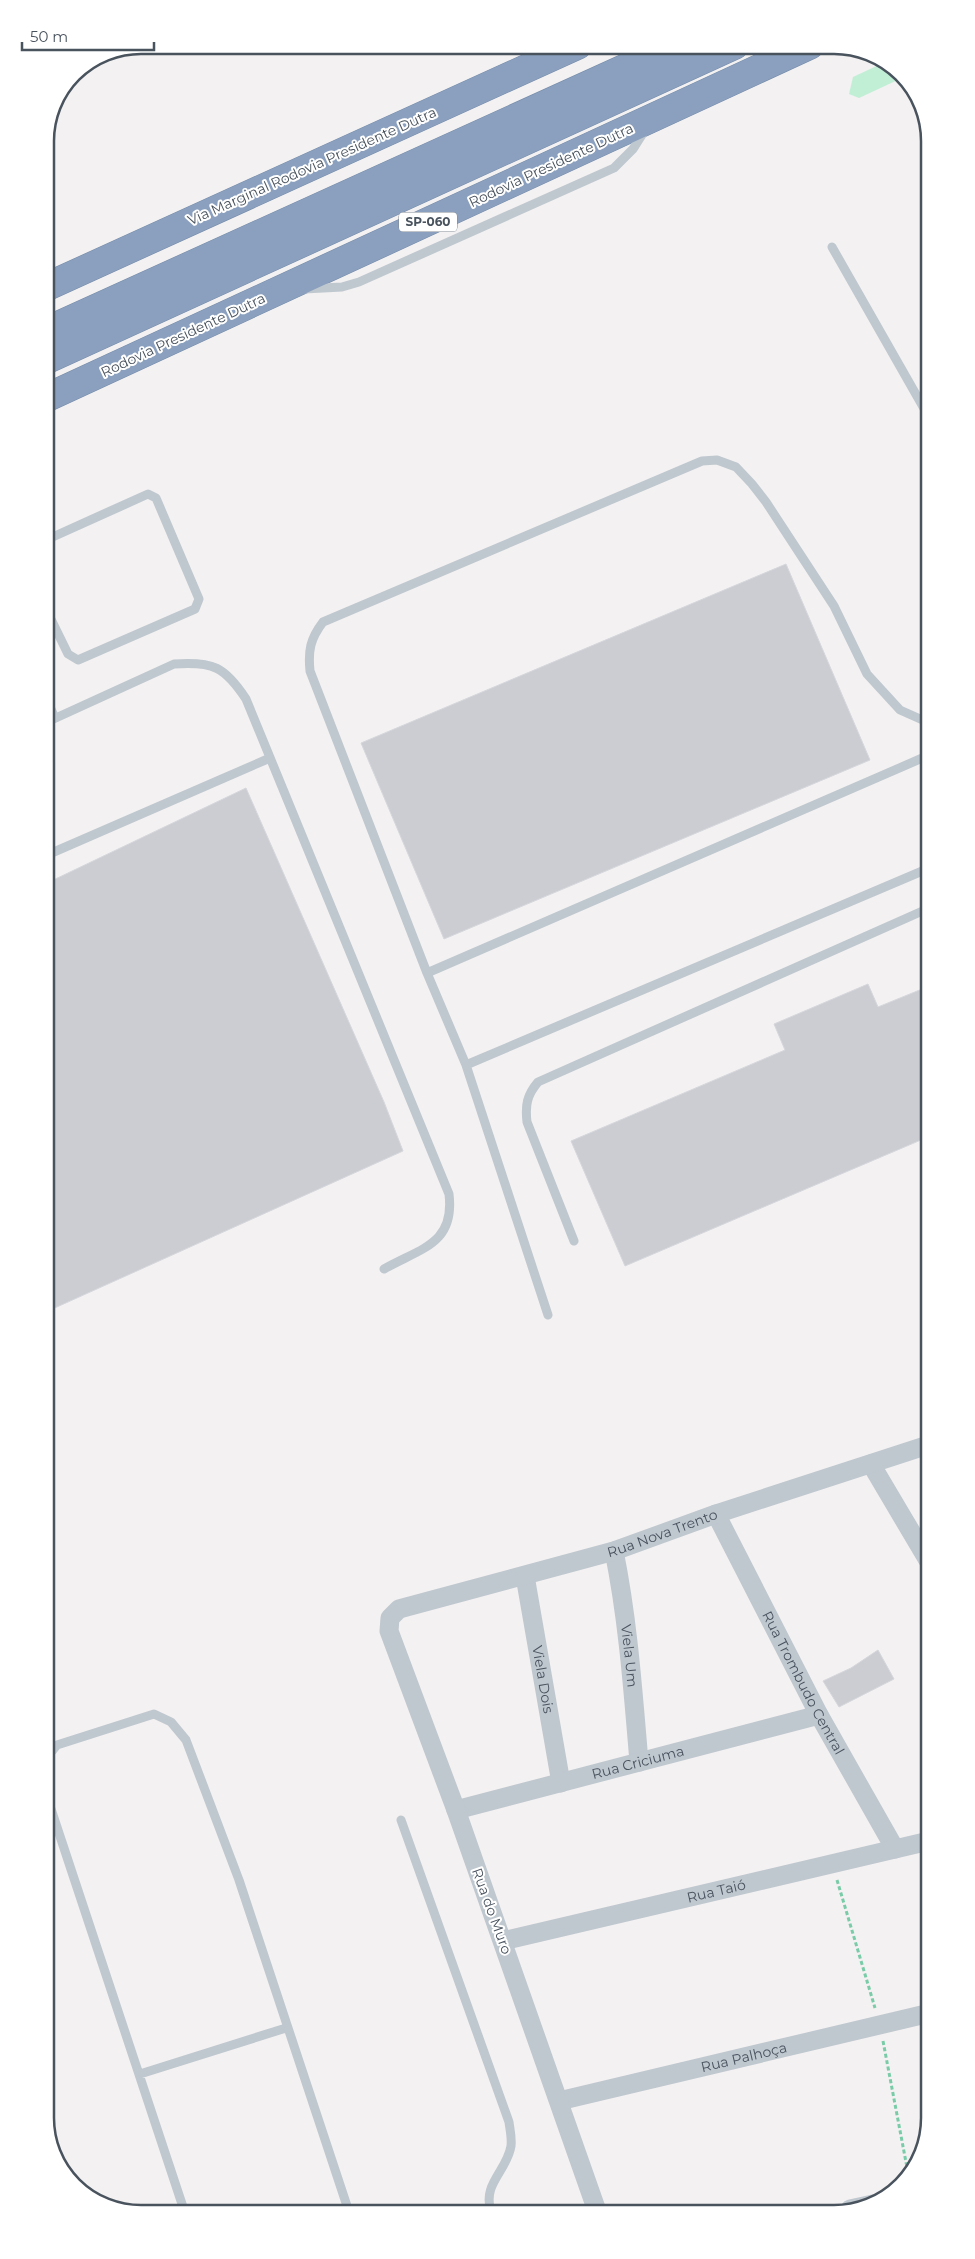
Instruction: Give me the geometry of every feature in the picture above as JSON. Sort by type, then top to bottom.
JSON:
[{"type":"highway","points":[[382,134],[427,97],[524,54]]},
{"type":"highway","name":"Via Marginal Rodovia Presidente Dutra","points":[[54,283],[558,54]]},
{"type":"highway","points":[[54,327],[656,54]]},
{"type":"highway","name":"SP-060","points":[[54,356],[715,54]]},
{"type":"highway","name":"Rodovia Presidente Dutra","points":[[54,394],[791,54]]},
{"type":"street","name":"Rua Nova Trento","points":[[394,1612],[399,1609],[525,1576],[614,1550],[716,1514],[921,1446]]},
{"type":"street","points":[[871,1464],[921,1548]]},
{"type":"street","name":"Rua Trombudo Central","points":[[716,1514],[819,1715],[895,1848]]},
{"type":"street","name":"Viela Um","points":[[614,1550],[622,1590],[630,1653],[639,1762]]},
{"type":"street","name":"Viela Dois","points":[[525,1576],[561,1782]]},
{"type":"street","name":"Rua do Muro","points":[[394,1612],[390,1618],[389,1631],[456,1810],[596,2205]]},
{"type":"street","name":"Rua Criciuma","points":[[456,1810],[819,1715]]},
{"type":"street","name":"Rua Taió","points":[[503,1941],[921,1843]]},
{"type":"street","name":"Rua Palhoça","points":[[559,2101],[921,2015]]},
{"type":"lane","points":[[832,247],[921,403]]},
{"type":"lane","points":[[548,1315],[466,1065],[427,973],[310,671],[308,652],[313,636],[323,622],[702,461],[718,460],[736,467],[766,502],[834,606],[867,674],[900,710],[921,720]]},
{"type":"lane","points":[[54,536],[148,494],[156,498],[199,599],[195,609],[78,660],[68,654],[54,625]]},
{"type":"lane","points":[[54,719],[174,664],[195,662],[214,666],[232,679],[246,699],[449,1194],[451,1210],[449,1224],[440,1237],[384,1269]]},
{"type":"lane","points":[[54,852],[270,758]]},
{"type":"lane","points":[[427,973],[921,759]]},
{"type":"lane","points":[[466,1065],[921,872]]},
{"type":"lane","points":[[574,1241],[527,1122],[528,1094],[538,1082],[921,912]]},
{"type":"lane","points":[[54,1749],[58,1745],[154,1714],[171,1722],[186,1740],[238,1880],[347,2205]]},
{"type":"lane","points":[[54,1818],[182,2205]]},
{"type":"lane","points":[[401,1820],[509,2122],[511,2147],[491,2186],[488,2197],[490,2205]]},
{"type":"lane","points":[[140,2074],[286,2028]]},
{"type":"green space","points":[[878,65],[897,80],[859,98],[849,94],[853,77]]},
{"type":"building","points":[[786,564],[870,760],[444,939],[361,743]]},
{"type":"building","points":[[246,788],[384,1102],[403,1151],[54,1308],[54,880]]},
{"type":"building","points":[[868,984],[878,1007],[921,989],[921,1140],[625,1266],[571,1141],[785,1050],[774,1024]]},
{"type":"building","points":[[878,1650],[894,1679],[839,1707],[823,1681],[851,1668]]}]
